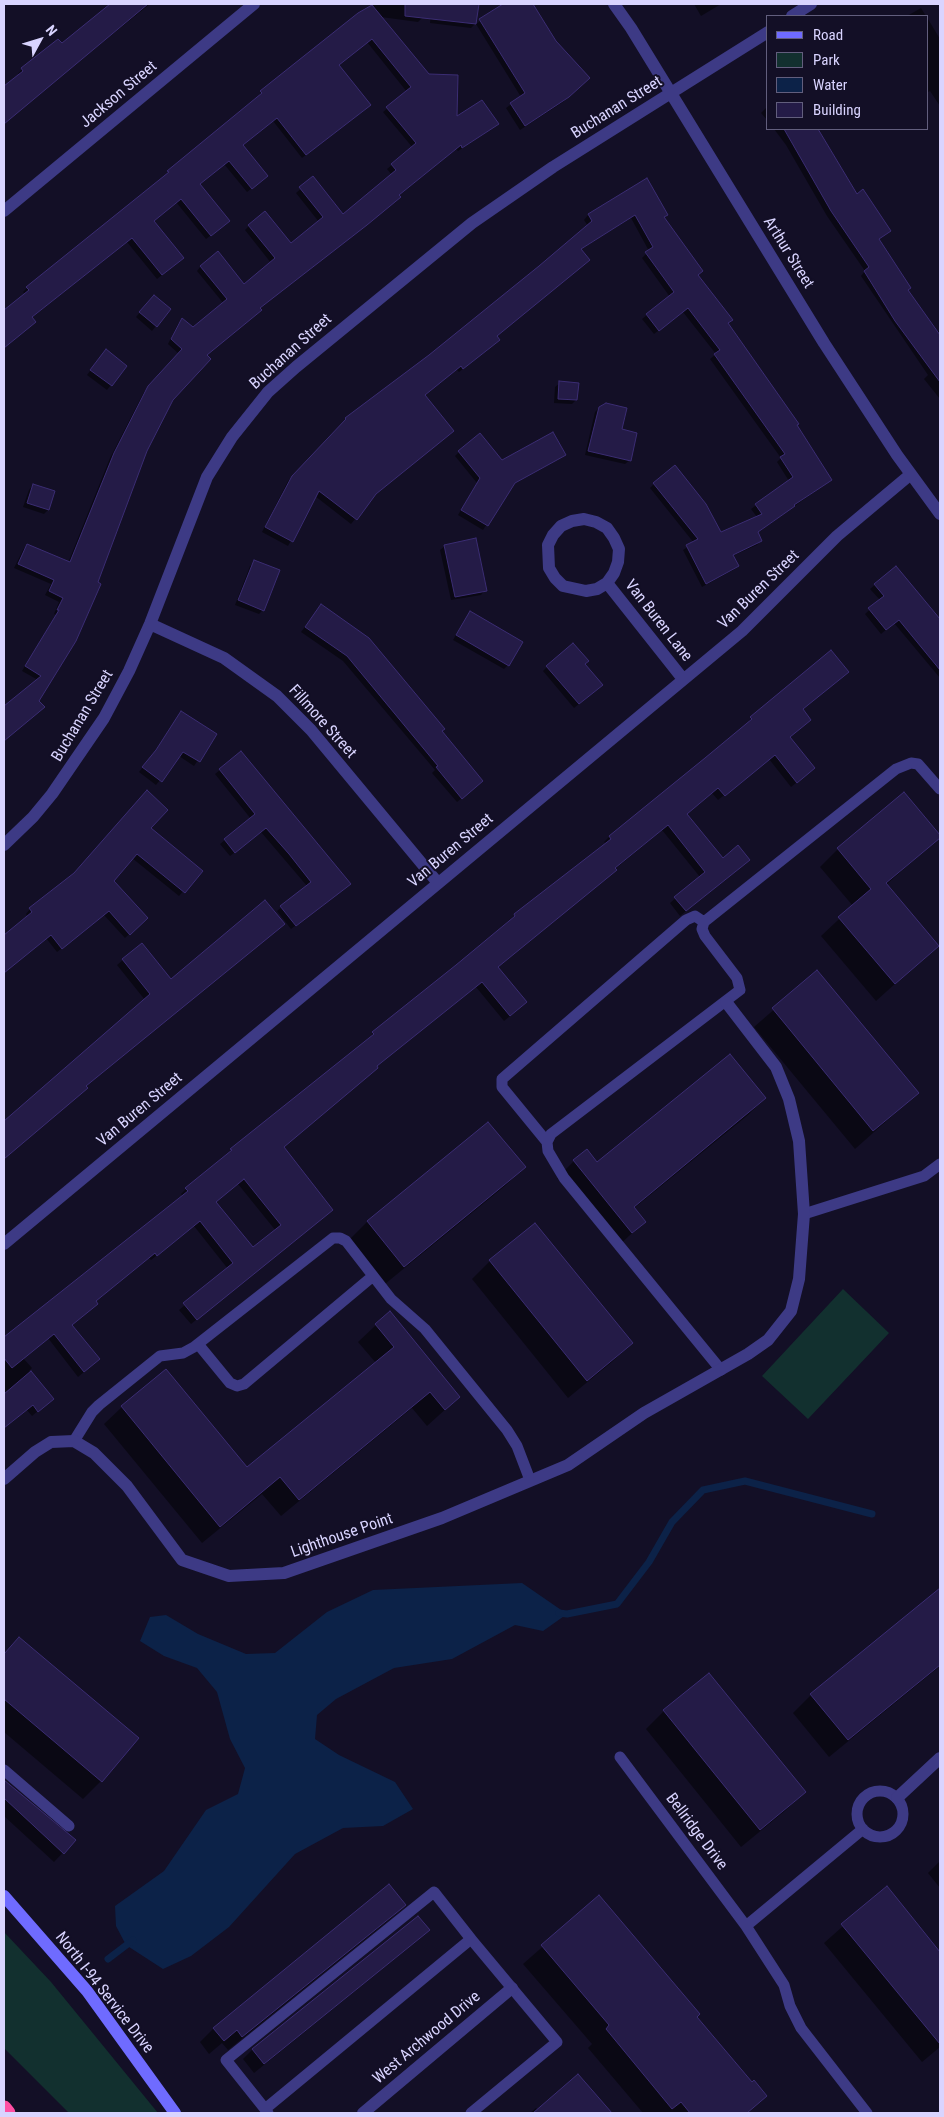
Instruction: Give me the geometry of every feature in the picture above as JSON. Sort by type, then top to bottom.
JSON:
[{"type":"highway","points":[[4,2108],[8,2113]]},
{"type":"street","name":"Jackson Street","points":[[4,211],[254,4]]},
{"type":"street","name":"Arthur Street","points":[[614,4],[631,28],[824,343],[911,474],[940,514]]},
{"type":"street","points":[[794,15],[811,4]]},
{"type":"street","name":"Buchanan Street","points":[[4,845],[33,817],[74,763],[104,718],[150,624],[207,477],[232,436],[268,392],[296,366],[472,223],[552,167],[766,33]]},
{"type":"street","name":"Van Buren Street","points":[[4,1244],[742,631],[837,536],[911,474]]},
{"type":"street","name":"Van Buren Lane","points":[[584,519],[596,522],[607,528],[614,538],[618,550],[618,562],[614,573],[606,583],[597,589],[586,591],[574,590],[564,586],[555,578],[549,568],[548,546],[553,535],[561,526],[572,521],[584,519]]},
{"type":"street","name":"Van Buren Lane","points":[[606,583],[683,679]]},
{"type":"street","name":"Fillmore Street","points":[[150,624],[224,658],[278,696],[311,730],[438,883]]},
{"type":"street","name":"Lighthouse Point","points":[[74,1441],[94,1453],[127,1486],[182,1560],[229,1576],[284,1573],[442,1518],[568,1465],[644,1413],[721,1370],[768,1340],[791,1311],[799,1279],[804,1214],[799,1141],[789,1099],[776,1067],[726,1002]]},
{"type":"street","points":[[4,1479],[35,1452],[52,1442],[74,1441]]},
{"type":"street","points":[[897,1798],[940,1758]]},
{"type":"street","name":"North I-94 Service Drive","points":[[4,1896],[87,1991],[175,2113]]},
{"type":"street","name":"West Archwood Drive","points":[[363,2113],[512,1988]]},
{"type":"lane","points":[[547,1142],[552,1134],[740,990],[737,978],[705,936],[702,929],[704,922],[896,769],[911,763],[918,764],[940,789]]},
{"type":"lane","points":[[704,922],[695,916],[686,920],[502,1079],[502,1087],[547,1142],[548,1151],[564,1178],[721,1370]]},
{"type":"lane","points":[[804,1214],[924,1176],[940,1164]]},
{"type":"lane","points":[[74,1441],[96,1409],[160,1356],[183,1353],[198,1344],[333,1238],[340,1238],[346,1241],[391,1299],[425,1329],[507,1430],[517,1446],[530,1480]]},
{"type":"lane","points":[[198,1344],[230,1383],[237,1386],[244,1384],[373,1276]]},
{"type":"lane","name":"Bellridge Drive","points":[[620,1757],[746,1926],[784,1985],[790,2006],[801,2028],[867,2113]]},
{"type":"lane","points":[[4,1770],[69,1826]]},
{"type":"lane","points":[[880,1791],[889,1793],[897,1798],[903,1815],[901,1824],[895,1831],[887,1836],[879,1837],[870,1835],[862,1829],[856,1813],[864,1797],[880,1791]]},
{"type":"lane","points":[[746,1926],[862,1829]]},
{"type":"lane","points":[[471,1939],[266,2111],[226,2060],[434,1892],[557,2042],[471,2113]]},
{"type":"green space","points":[[843,1289],[889,1333],[808,1419],[762,1376]]},
{"type":"green space","points":[[4,1932],[51,1982],[158,2113],[69,2113],[4,2048]]},
{"type":"water","points":[[522,1583],[567,1614],[543,1631],[515,1625],[452,1659],[394,1668],[336,1699],[317,1715],[315,1739],[339,1755],[395,1782],[413,1809],[383,1826],[343,1828],[295,1854],[229,1927],[191,1956],[163,1969],[126,1945],[116,1926],[115,1906],[164,1871],[206,1810],[238,1794],[245,1768],[230,1739],[217,1692],[197,1668],[164,1656],[140,1641],[150,1617],[166,1615],[198,1634],[246,1654],[275,1653],[327,1612],[373,1590]]},
{"type":"building","points":[[110,4],[148,4],[4,124],[4,86],[23,71],[21,68],[58,39],[62,43]]},
{"type":"building","points":[[405,4],[479,4],[476,24],[405,16]]},
{"type":"building","points":[[503,4],[533,4],[556,41],[590,78],[569,97],[525,126],[510,103],[525,93],[479,19]]},
{"type":"building","points":[[372,5],[429,74],[458,75],[457,116],[482,100],[499,124],[462,148],[461,145],[399,195],[401,197],[367,225],[260,308],[262,310],[207,355],[211,359],[173,400],[147,451],[98,582],[101,584],[76,641],[39,701],[45,707],[4,741],[4,706],[41,676],[25,666],[59,610],[57,610],[63,598],[49,591],[54,580],[18,564],[27,544],[70,562],[114,453],[148,386],[182,349],[171,339],[182,318],[193,327],[227,299],[200,266],[218,251],[244,284],[275,258],[248,225],[265,211],[291,243],[323,217],[299,187],[313,176],[343,214],[396,170],[391,164],[416,143],[386,107],[411,87],[372,39],[339,65],[371,105],[306,155],[277,118],[243,145],[268,176],[252,189],[229,161],[200,184],[230,221],[211,236],[181,199],[154,221],[184,258],[162,275],[132,238],[32,317],[36,322],[4,348],[4,310],[29,290],[26,287],[169,172],[167,171],[262,93],[260,91],[358,13]]},
{"type":"building","points":[[785,130],[819,130],[857,194],[863,189],[891,231],[879,239],[911,288],[908,290],[940,335],[940,382],[895,321],[864,271],[869,267],[831,211]]},
{"type":"building","points":[[647,178],[668,215],[664,217],[703,271],[698,275],[733,320],[728,323],[799,424],[797,425],[832,480],[758,532],[762,541],[733,555],[739,566],[706,584],[686,545],[698,539],[653,483],[675,465],[706,504],[721,532],[762,514],[755,504],[793,477],[780,457],[785,454],[714,354],[720,350],[688,308],[659,331],[646,314],[674,292],[645,252],[653,247],[635,215],[581,249],[590,260],[497,336],[500,340],[463,369],[461,366],[425,395],[454,431],[376,494],[357,520],[319,491],[293,542],[265,527],[292,476],[345,418],[429,355],[539,266],[592,221],[588,214]]},
{"type":"building","points":[[154,295],[171,309],[157,327],[139,312]]},
{"type":"building","points":[[106,349],[127,366],[112,386],[90,370]]},
{"type":"building","points":[[559,381],[579,383],[577,400],[558,399]]},
{"type":"building","points":[[606,403],[627,408],[622,429],[637,433],[631,461],[588,451],[599,407]]},
{"type":"building","points":[[553,432],[566,455],[515,483],[488,526],[461,510],[480,478],[458,451],[480,433],[502,460]]},
{"type":"building","points":[[33,484],[55,491],[49,510],[27,503]]},
{"type":"building","points":[[476,538],[487,591],[455,597],[444,545]]},
{"type":"building","points":[[254,560],[280,570],[264,611],[238,600]]},
{"type":"building","points":[[896,566],[940,619],[940,670],[899,620],[886,630],[868,608],[884,596],[874,584]]},
{"type":"building","points":[[321,604],[369,638],[445,729],[442,731],[483,781],[462,799],[436,767],[438,766],[347,656],[305,627]]},
{"type":"building","points":[[470,611],[523,642],[509,666],[456,635]]},
{"type":"building","points":[[573,643],[589,661],[585,664],[603,685],[579,704],[546,666]]},
{"type":"building","points":[[831,650],[849,672],[803,709],[811,720],[790,737],[815,768],[797,783],[775,755],[725,796],[718,788],[687,814],[723,858],[738,845],[750,860],[686,911],[674,897],[705,872],[668,825],[615,868],[617,870],[498,967],[527,1002],[510,1016],[482,982],[377,1066],[378,1068],[284,1147],[333,1210],[197,1320],[183,1303],[233,1263],[200,1221],[157,1256],[155,1253],[96,1301],[98,1304],[72,1325],[100,1359],[84,1372],[54,1334],[12,1368],[4,1358],[4,1337],[188,1191],[185,1188],[232,1150],[230,1149],[374,1034],[372,1032],[515,916],[514,914],[611,839],[609,836],[752,719],[750,717]],"holes":[[[244,1179],[281,1225],[253,1247],[216,1202]]]},
{"type":"building","points":[[181,711],[217,734],[200,762],[183,752],[162,782],[142,767],[156,750]]},
{"type":"building","points":[[241,751],[351,884],[296,926],[280,906],[311,882],[289,854],[266,828],[235,853],[224,839],[255,814],[219,769]]},
{"type":"building","points":[[147,790],[168,810],[151,828],[203,871],[185,893],[137,854],[114,881],[148,918],[130,935],[109,911],[62,949],[51,935],[4,973],[4,935],[32,912],[29,908],[74,873]]},
{"type":"building","points":[[904,792],[940,835],[940,838],[886,883],[939,946],[895,984],[838,917],[871,889],[837,848]]},
{"type":"building","points":[[265,900],[285,924],[86,1086],[88,1088],[4,1159],[4,1121],[150,994],[122,959],[142,943],[171,979]]},
{"type":"building","points":[[817,970],[919,1093],[873,1131],[772,1008]]},
{"type":"building","points":[[730,1054],[766,1098],[634,1207],[646,1222],[632,1233],[573,1160],[587,1149],[597,1162]]},
{"type":"building","points":[[488,1122],[526,1167],[404,1267],[367,1221]]},
{"type":"building","points":[[535,1223],[633,1343],[587,1381],[489,1260]]},
{"type":"building","points":[[390,1311],[460,1397],[445,1410],[430,1392],[299,1500],[280,1477],[220,1527],[121,1406],[166,1369],[247,1467],[394,1347],[375,1324]]},
{"type":"building","points":[[31,1371],[54,1399],[38,1412],[33,1405],[4,1428],[4,1394]]},
{"type":"building","points":[[940,1588],[940,1665],[848,1740],[810,1694]]},
{"type":"building","points":[[19,1637],[139,1738],[102,1782],[4,1699],[4,1654]]},
{"type":"building","points":[[709,1673],[806,1792],[760,1830],[663,1710]]},
{"type":"building","points":[[4,1780],[76,1840],[64,1854],[4,1798]]},
{"type":"building","points":[[389,1884],[406,1905],[242,2037],[237,2030],[224,2041],[213,2028]]},
{"type":"building","points":[[887,1886],[940,1952],[940,2044],[841,1924]]},
{"type":"building","points":[[599,1895],[700,2014],[697,2017],[752,2082],[754,2080],[767,2096],[747,2113],[690,2113],[681,2102],[672,2109],[606,2029],[609,2025],[541,1945]]},
{"type":"building","points":[[418,1916],[430,1930],[264,2064],[252,2049]]},
{"type":"building","points":[[578,2074],[612,2113],[533,2113]]},
{"type":"waterway","points":[[559,1613],[567,1614],[617,1604],[649,1562],[672,1522],[703,1490],[745,1481],[872,1514]]},
{"type":"waterway","points":[[108,1959],[133,1940]]}]
